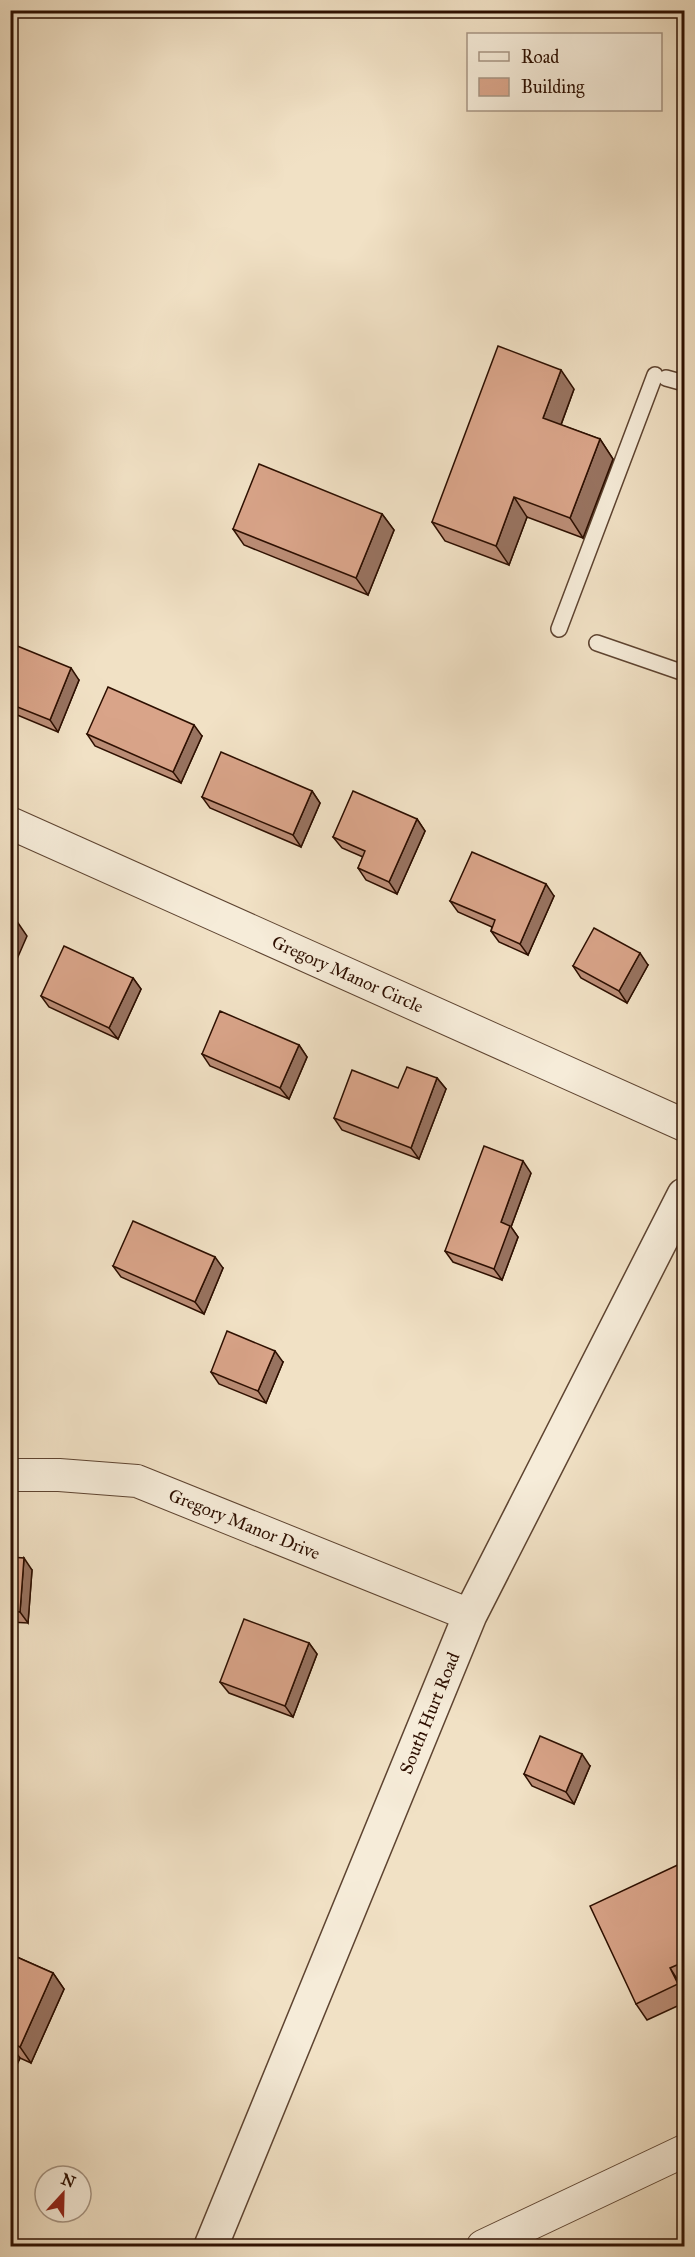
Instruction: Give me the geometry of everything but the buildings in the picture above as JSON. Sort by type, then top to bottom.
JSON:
[{"type":"street","name":"Gregory Manor Circle","points":[[10,823],[684,1125]]},
{"type":"street","name":"South Hurt Road","points":[[211,2247],[470,1615],[684,1195]]},
{"type":"street","name":"Gregory Manor Drive","points":[[10,1475],[59,1475],[137,1480],[470,1615]]},
{"type":"street","points":[[483,2247],[684,2151]]},
{"type":"lane","points":[[559,629],[660,376],[684,383]]},
{"type":"lane","points":[[597,643],[684,673]]}]
